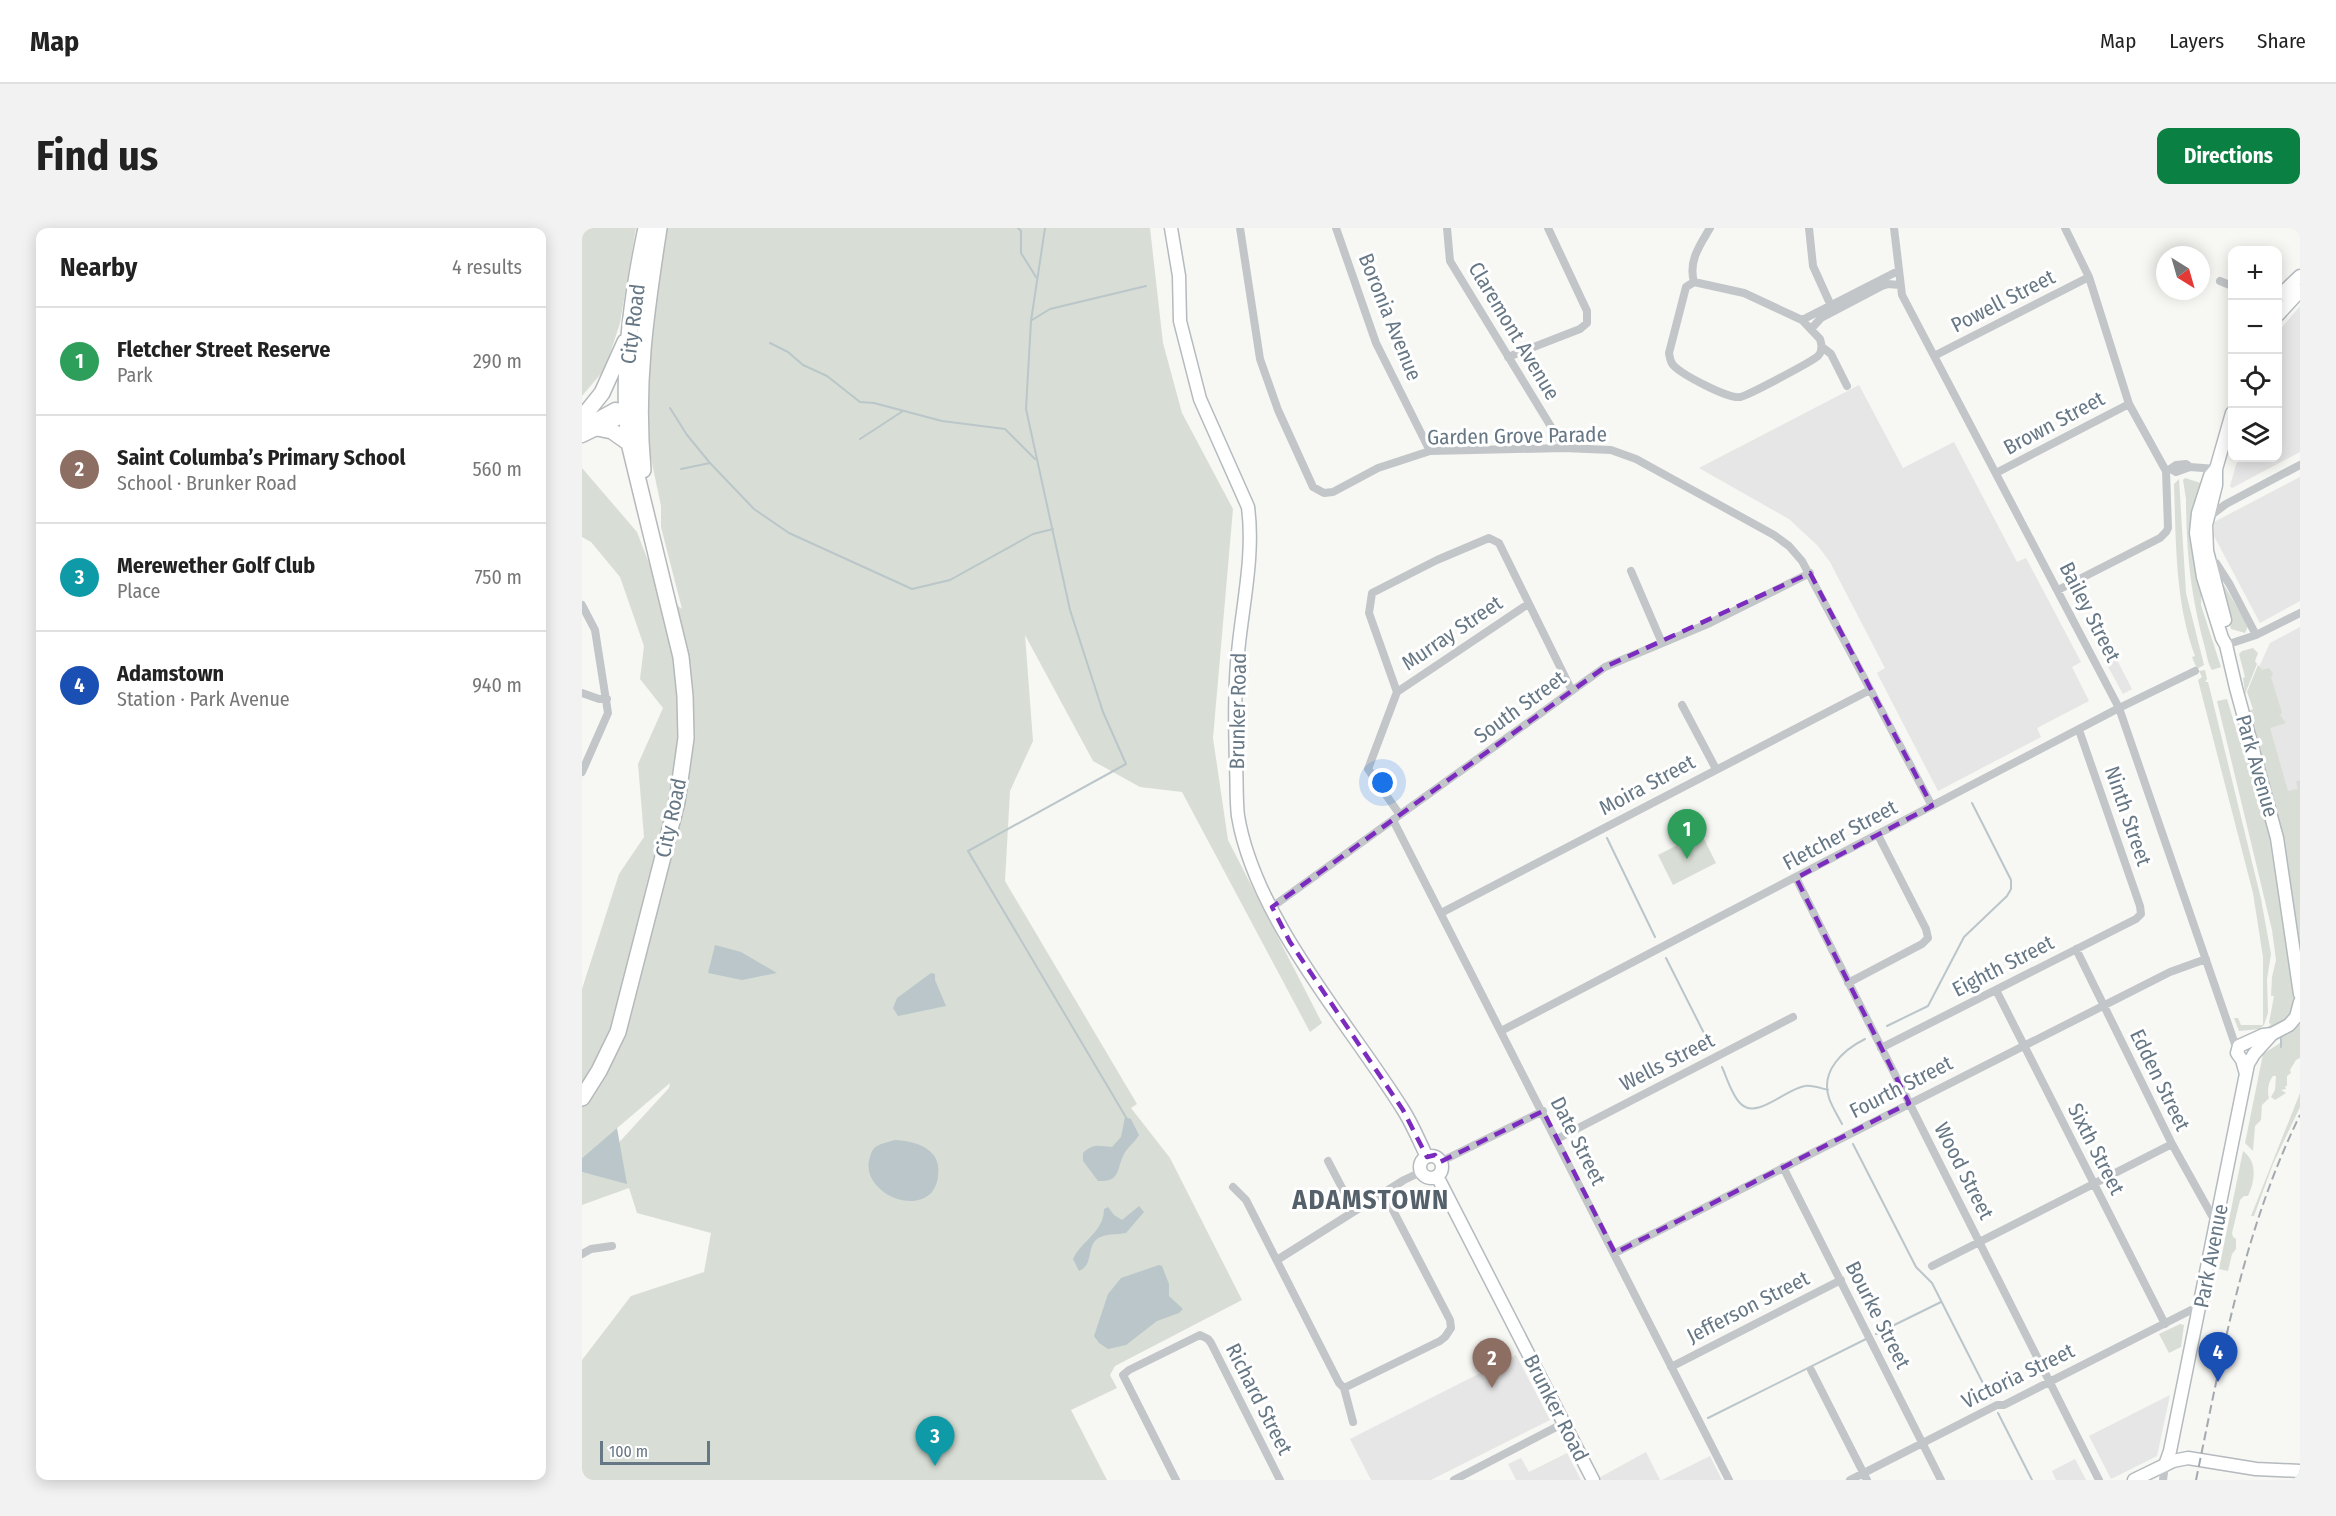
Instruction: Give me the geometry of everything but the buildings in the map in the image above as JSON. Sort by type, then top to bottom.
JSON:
[{"type":"highway","name":"City Road","points":[[582,1098],[600,1071],[618,1032],[677,802],[686,738],[681,657],[648,527],[634,443],[626,411],[631,326],[646,228]]},
{"type":"highway","name":"City Road","points":[[634,443],[642,341],[659,228]]},
{"type":"highway","points":[[582,418],[602,393],[631,326]]},
{"type":"highway","points":[[626,411],[632,405],[640,387]]},
{"type":"highway","points":[[590,428],[612,431],[634,443]]},
{"type":"main road","name":"Brunker Road","points":[[1171,228],[1179,276],[1180,321],[1200,399],[1248,507],[1249,562],[1238,647],[1236,743],[1238,814],[1244,845],[1290,942],[1403,1110],[1427,1157]]},
{"type":"main road","points":[[2282,302],[2300,276]]},
{"type":"main road","points":[[2282,304],[2300,291]]},
{"type":"main road","points":[[582,436],[590,428],[617,419],[626,411]]},
{"type":"main road","name":"Park Avenue","points":[[2228,427],[2216,469],[2216,485],[2196,533],[2200,565],[2226,645],[2277,838],[2300,994]]},
{"type":"main road","name":"Park Avenue","points":[[2205,512],[2210,564],[2228,634],[2226,645]]},
{"type":"main road","points":[[2246,1051],[2260,1036],[2272,1034],[2295,1019],[2300,1002]]},
{"type":"main road","name":"Park Avenue","points":[[2165,1465],[2170,1451],[2201,1305],[2246,1081],[2246,1051]]},
{"type":"main road","points":[[1427,1157],[1434,1157],[1440,1162],[1441,1170],[1437,1176],[1428,1177],[1421,1172],[1420,1163],[1427,1157]]},
{"type":"main road","name":"Brunker Road","points":[[1437,1176],[1593,1480]]},
{"type":"main road","points":[[2134,1480],[2182,1458],[2256,1469],[2300,1471]]},
{"type":"street","name":"Garden Grove Parade","points":[[1240,228],[1260,359],[1278,410],[1313,487],[1324,493],[1333,492],[1378,468],[1430,451],[1563,448],[1611,450],[1636,459],[1790,546],[1810,573],[1932,806]]},
{"type":"street","name":"Boronia Avenue","points":[[1336,228],[1376,343],[1430,451]]},
{"type":"street","name":"Claremont Avenue","points":[[1447,228],[1450,261],[1563,448]]},
{"type":"street","points":[[1508,357],[1580,329],[1587,323],[1587,311],[1548,228]]},
{"type":"street","points":[[1694,282],[1691,266],[1710,228]]},
{"type":"street","points":[[1809,228],[1813,266],[1832,308]]},
{"type":"street","name":"Bailey Street","points":[[1894,228],[1902,295],[2119,708],[2229,1026],[2246,1051]]},
{"type":"street","points":[[2058,590],[2165,533],[2168,528],[2169,470],[2129,404],[2089,277],[2065,228]]},
{"type":"street","points":[[1811,329],[1832,308],[1898,271]]},
{"type":"street","name":"Powell Street","points":[[1934,356],[2089,277]]},
{"type":"street","points":[[2220,281],[2228,284]]},
{"type":"street","points":[[1694,282],[1744,294],[1802,320],[1820,339],[1822,347],[1818,356],[1741,397],[1727,396],[1684,373],[1671,362],[1669,353],[1686,287],[1694,282]]},
{"type":"street","points":[[1802,320],[1882,286],[1900,285]]},
{"type":"street","points":[[1822,347],[1831,354],[1847,386]]},
{"type":"street","name":"Brown Street","points":[[1996,473],[2129,404]]},
{"type":"street","points":[[2169,470],[2186,464],[2190,467],[2216,469]]},
{"type":"street","points":[[2205,512],[2218,503],[2226,504],[2300,465]]},
{"type":"street","points":[[1397,692],[1369,613],[1372,593],[1437,560],[1489,538],[1499,543],[1572,691]]},
{"type":"street","points":[[2210,564],[2216,563],[2256,636]]},
{"type":"street","points":[[1631,571],[1662,643]]},
{"type":"street","name":"South Street","points":[[1272,907],[1605,667],[1710,623],[1810,573]]},
{"type":"street","name":"Murray Street","points":[[1397,692],[1528,604]]},
{"type":"street","points":[[582,605],[595,630],[608,713],[582,772]]},
{"type":"street","points":[[2226,645],[2256,636],[2300,613]]},
{"type":"street","name":"Fletcher Street","points":[[1501,1031],[2119,708],[2195,671]]},
{"type":"street","name":"Moira Street","points":[[1441,913],[1870,690]]},
{"type":"street","name":"Date Street","points":[[1397,692],[1368,769],[1396,818],[1441,913],[1729,1480]]},
{"type":"street","points":[[582,693],[599,699],[607,699]]},
{"type":"street","points":[[1682,705],[1716,769]]},
{"type":"street","name":"Ninth Street","points":[[2079,730],[2141,914]]},
{"type":"street","points":[[1848,983],[1922,944],[1928,938],[1926,929],[1878,835]]},
{"type":"street","name":"Wood Street","points":[[1796,878],[2048,1382],[2100,1480]]},
{"type":"street","name":"Eighth Street","points":[[1881,1048],[2076,950],[2136,919],[2141,914]]},
{"type":"street","name":"Edden Street","points":[[2076,950],[2172,1144],[2217,1224]]},
{"type":"street","name":"Fourth Street","points":[[1614,1254],[2103,1005],[2170,972],[2206,959]]},
{"type":"street","name":"Sixth Street","points":[[1996,990],[2165,1323]]},
{"type":"street","name":"Wells Street","points":[[1557,1139],[1793,1017]]},
{"type":"street","points":[[1440,1162],[1543,1112]]},
{"type":"street","points":[[1932,1266],[2172,1144]]},
{"type":"street","points":[[1328,1161],[1354,1211]]},
{"type":"street","name":"Bourke Street","points":[[1783,1167],[1941,1480]]},
{"type":"street","points":[[1277,1260],[1421,1172]]},
{"type":"street","points":[[1233,1187],[1246,1200],[1339,1383],[1344,1388],[1353,1422]]},
{"type":"street","points":[[1344,1388],[1440,1341],[1451,1328],[1450,1320],[1384,1193]]},
{"type":"street","points":[[582,1254],[591,1249],[612,1246]]},
{"type":"street","name":"Jefferson Street","points":[[1671,1367],[1841,1280]]},
{"type":"street","name":"Victoria Street","points":[[1850,1480],[1865,1477],[1922,1443],[1997,1405],[2004,1406],[2201,1305]]},
{"type":"street","name":"Richard Street","points":[[1176,1480],[1123,1378],[1124,1373],[1129,1370],[1197,1336],[1204,1336],[1211,1343],[1280,1480]]},
{"type":"street","points":[[1811,1370],[1865,1477]]},
{"type":"street","points":[[1454,1480],[1564,1423]]},
{"type":"street","points":[[2163,1480],[2165,1465]]},
{"type":"highlighted area","points":[[1810,573],[1932,806],[1796,878],[1909,1103],[1615,1253],[1543,1111],[1440,1162],[1435,1155],[1427,1157],[1403,1110],[1290,942],[1272,907],[1605,667]]},
{"type":"shaded area","points":[[582,228],[636,228],[620,323],[605,369],[582,396]]},
{"type":"shaded area","points":[[666,228],[1150,228],[1163,343],[1182,413],[1233,509],[1213,738],[1228,840],[1322,1023],[1310,1032],[1182,792],[1140,787],[1093,761],[1025,635],[1033,741],[1010,791],[1005,881],[1137,1104],[1131,1108],[1170,1158],[1242,1300],[1115,1366],[1110,1375],[1117,1388],[1071,1410],[1107,1480],[582,1480],[582,1360],[631,1296],[704,1272],[711,1233],[637,1213],[629,1188],[582,1205],[582,1172],[590,1174],[669,1088],[670,1083],[582,1158],[582,989],[619,874],[644,837],[638,764],[663,708],[640,679],[644,646],[620,577],[591,542],[582,537],[582,468],[637,532],[660,592],[682,609],[661,527],[661,506],[645,430],[651,318]]},
{"type":"shaded area","points":[[2300,306],[2300,452],[2282,462],[2282,354],[2282,327]]},
{"type":"shaded area","points":[[1859,385],[1903,468],[1954,442],[2017,562],[2026,558],[2081,662],[2072,667],[2089,701],[2037,728],[2041,737],[1938,791],[1877,673],[1885,668],[1830,562],[1818,546],[1789,519],[1699,468]]},
{"type":"shaded area","points":[[2237,462],[2281,462],[2232,488],[2230,486]]},
{"type":"shaded area","points":[[2300,477],[2300,601],[2260,623],[2214,536],[2214,522]]},
{"type":"shaded area","points":[[2185,478],[2204,484],[2201,605],[2221,667],[2212,670],[2200,629],[2190,575],[2183,480]]},
{"type":"shaded area","points":[[2179,479],[2186,593],[2204,665],[2197,669],[2192,657],[2195,656],[2188,635],[2178,572],[2174,484]]},
{"type":"shaded area","points":[[2224,585],[2248,626],[2245,633],[2231,629],[2222,589]]},
{"type":"shaded area","points":[[2300,627],[2300,905],[2287,823],[2248,691],[2270,643]]},
{"type":"shaded area","points":[[2253,648],[2258,653],[2255,661],[2257,664],[2245,694],[2243,678],[2245,677],[2239,654]]},
{"type":"shaded area","points":[[2116,658],[2132,689],[2123,694],[2106,663]]},
{"type":"shaded area","points":[[2258,665],[2262,670],[2269,668],[2273,674],[2271,677],[2282,713],[2280,715],[2286,723],[2270,728],[2288,791],[2298,789],[2296,782],[2300,780],[2300,956],[2249,711],[2253,709],[2247,692]]},
{"type":"shaded area","points":[[2205,670],[2207,679],[2205,682],[2208,682],[2261,899],[2271,954],[2267,979],[2268,1013],[2264,1025],[2259,1029],[2239,1031],[2234,1018],[2238,1018],[2241,1025],[2263,1025],[2263,957],[2253,893],[2198,680],[2202,677],[2199,671]]},
{"type":"shaded area","points":[[2227,699],[2237,732],[2237,729],[2243,736],[2270,829],[2292,965],[2293,1010],[2283,1023],[2264,1031],[2271,1024],[2269,1023],[2274,996],[2271,996],[2272,977],[2276,960],[2272,930],[2217,701]]},
{"type":"shaded area","points":[[1701,833],[1716,863],[1673,885],[1658,855]]},
{"type":"shaded area","points":[[715,945],[741,952],[777,973],[742,980],[708,973]]},
{"type":"shaded area","points":[[931,973],[935,974],[935,980],[946,1006],[898,1016],[893,1008],[897,998]]},
{"type":"shaded area","points":[[2300,1024],[2300,1058],[2296,1060],[2290,1070],[2291,1073],[2287,1076],[2286,1089],[2281,1090],[2286,1093],[2275,1100],[2271,1097],[2275,1090],[2276,1076],[2273,1076],[2270,1081],[2269,1098],[2262,1105],[2261,1120],[2255,1126],[2253,1151],[2245,1143],[2263,1054],[2280,1043],[2282,1035]]},
{"type":"shaded area","points":[[2300,1093],[2300,1107],[2273,1164],[2254,1216],[2251,1216]]},
{"type":"shaded area","points":[[1125,1117],[1131,1119],[1139,1135],[1124,1154],[1117,1174],[1111,1179],[1098,1181],[1083,1161],[1083,1153],[1093,1146],[1112,1147],[1121,1137]]},
{"type":"shaded area","points":[[617,1128],[627,1184],[582,1172],[582,1158]]},
{"type":"shaded area","points":[[895,1140],[911,1142],[926,1148],[936,1159],[937,1182],[932,1192],[923,1199],[900,1200],[879,1188],[872,1179],[869,1168],[872,1151],[879,1145]]},
{"type":"shaded area","points":[[2243,1151],[2248,1155],[2254,1172],[2248,1196],[2240,1200],[2232,1233],[2236,1239],[2236,1249],[2232,1254],[2228,1271],[2219,1269]]},
{"type":"shaded area","points":[[1139,1206],[1144,1212],[1126,1233],[1107,1235],[1097,1239],[1087,1265],[1079,1271],[1073,1259],[1097,1230],[1104,1209],[1108,1207],[1122,1220]]},
{"type":"shaded area","points":[[1159,1265],[1162,1266],[1169,1284],[1169,1296],[1183,1309],[1179,1313],[1157,1321],[1126,1345],[1108,1349],[1099,1343],[1094,1336],[1108,1294],[1121,1278]]},
{"type":"shaded area","points":[[2180,1324],[2184,1325],[2181,1347],[2169,1353],[2159,1334]]},
{"type":"shaded area","points":[[1516,1355],[1550,1420],[1431,1480],[1371,1480],[1350,1439]]},
{"type":"shaded area","points":[[2170,1395],[2157,1456],[2111,1479],[2089,1436]]},
{"type":"shaded area","points":[[1646,1452],[1660,1480],[1595,1480]]},
{"type":"shaded area","points":[[1567,1453],[1581,1480],[1516,1480],[1508,1464],[1521,1458],[1529,1472]]},
{"type":"shaded area","points":[[1710,1456],[1722,1480],[1662,1480]]},
{"type":"shaded area","points":[[2075,1459],[2086,1480],[2056,1480],[2052,1471]]},
{"type":"waterway","points":[[1018,228],[1021,231],[1021,253],[1036,277]]},
{"type":"waterway","points":[[1045,228],[1031,321],[1026,409],[1070,610],[1103,712],[1126,764],[968,851],[1127,1119]]},
{"type":"waterway","points":[[1032,320],[1050,309],[1146,286]]},
{"type":"waterway","points":[[770,343],[788,352],[803,365],[827,376],[860,402],[874,403],[942,421],[1005,429],[1035,459]]},
{"type":"waterway","points":[[670,408],[687,435],[710,463]]},
{"type":"waterway","points":[[860,439],[903,411]]},
{"type":"waterway","points":[[681,469],[710,463],[754,509],[789,533],[912,589],[950,580],[1033,534],[1053,529]]},
{"type":"waterway","points":[[1887,1026],[1928,1006],[1964,937],[2007,896],[2011,889],[2011,880],[1972,803]]},
{"type":"waterway","points":[[1607,838],[1655,937]]},
{"type":"waterway","points":[[1666,958],[1711,1047]]},
{"type":"waterway","points":[[2281,1038],[2281,1047]]},
{"type":"waterway","points":[[1842,1124],[1829,1098],[1828,1079],[1835,1062],[1865,1039]]},
{"type":"waterway","points":[[1722,1067],[1735,1096],[1741,1104],[1748,1108],[1764,1106],[1805,1086],[1828,1090]]},
{"type":"waterway","points":[[1853,1144],[1916,1267],[1932,1283],[1991,1399]]},
{"type":"waterway","points":[[1876,1334],[1941,1302]]},
{"type":"waterway","points":[[1708,1418],[1866,1339]]},
{"type":"waterway","points":[[1998,1413],[2032,1480]]},
{"type":"railway","points":[[2196,1480],[2236,1294],[2263,1203],[2300,1115]]},
{"type":"place","name":"Fletcher Street Reserve","points":[[1687,859]]},
{"type":"place","name":"Adamstown","points":[[2218,1382]]},
{"type":"place","name":"Saint Columba’s Primary School","points":[[1492,1388]]},
{"type":"place","name":"Merewether Golf Club","points":[[935,1466]]},
{"type":"district","name":"ADAMSTOWN","points":[[1371,1200]]}]
